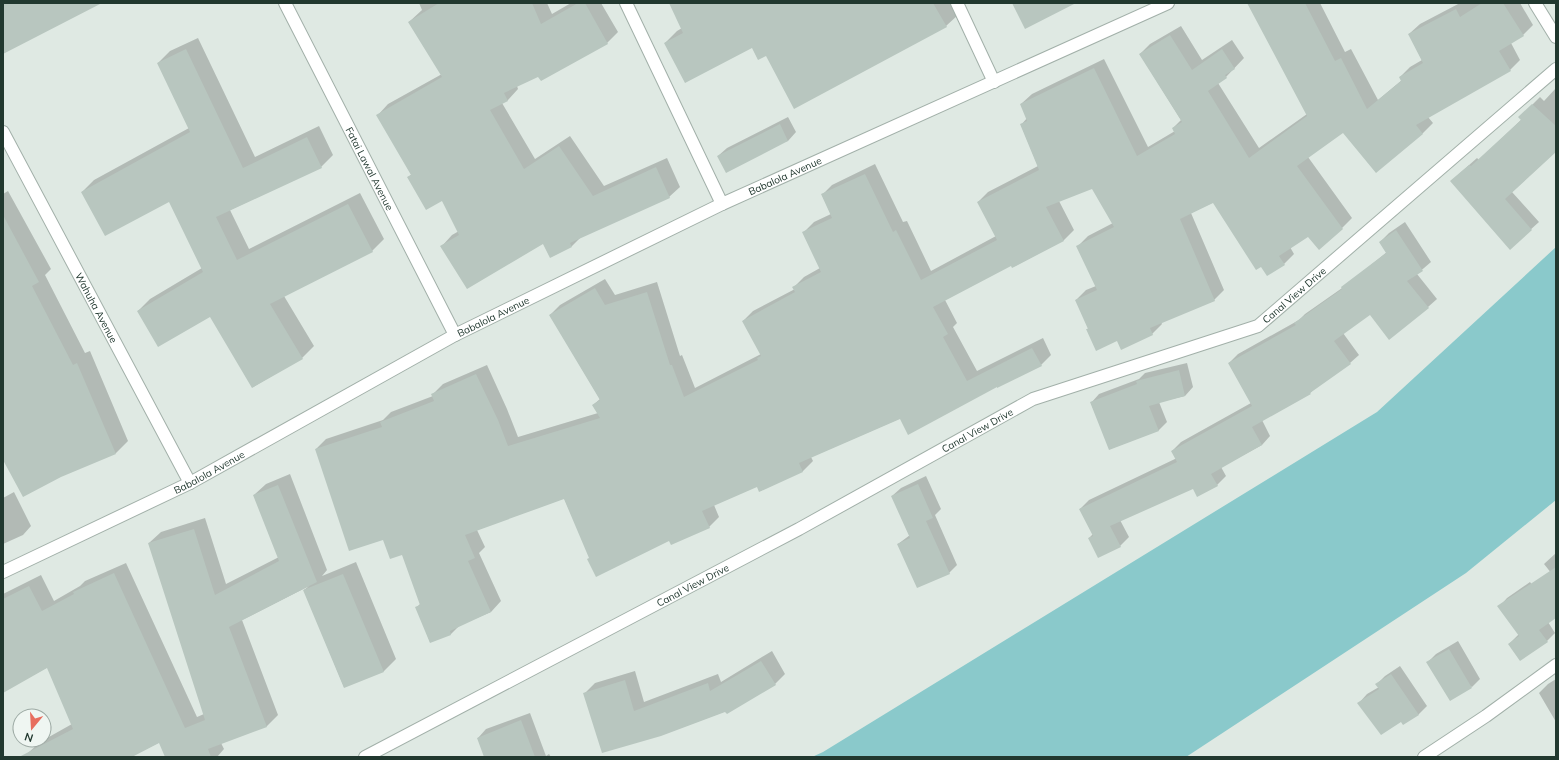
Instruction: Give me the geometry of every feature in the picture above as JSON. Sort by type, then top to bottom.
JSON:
[{"type":"street","name":"Fatai Lawal Avenue","points":[[285,3],[455,335]]},
{"type":"street","points":[[626,3],[722,204]]},
{"type":"street","points":[[957,3],[994,82]]},
{"type":"street","name":"Babalola Avenue","points":[[3,572],[190,483],[455,335],[722,204],[1168,3]]},
{"type":"street","points":[[1535,3],[1556,37]]},
{"type":"street","name":"Canal View Drive","points":[[365,757],[799,529],[1033,399],[1258,326],[1556,69]]},
{"type":"street","name":"Wahuha Avenue","points":[[3,132],[190,483]]},
{"type":"street","points":[[1424,757],[1486,716],[1556,665]]},
{"type":"water","points":[[1556,247],[1556,500],[1466,573],[1186,757],[812,757],[823,752],[1377,412]]},
{"type":"building","points":[[3,3],[102,3],[3,54]]},
{"type":"building","points":[[439,3],[532,3],[541,24],[578,3],[585,3],[608,44],[541,81],[538,77],[504,93],[508,101],[490,110],[524,169],[559,146],[593,196],[656,167],[670,198],[570,243],[572,247],[550,258],[543,244],[467,289],[440,246],[459,235],[442,201],[426,210],[407,177],[411,175],[376,115],[442,77],[408,22]]},
{"type":"building","points":[[669,3],[933,3],[947,27],[794,109],[766,56],[758,60],[752,48],[685,83],[664,43],[683,33]]},
{"type":"building","points":[[1012,3],[1076,3],[1025,29]]},
{"type":"building","points":[[1247,3],[1305,3],[1335,61],[1341,58],[1367,109],[1401,81],[1399,77],[1423,63],[1408,34],[1456,9],[1460,17],[1482,3],[1503,3],[1524,36],[1499,51],[1511,71],[1416,125],[1423,134],[1376,173],[1343,133],[1297,166],[1343,229],[1319,250],[1308,237],[1279,256],[1285,265],[1267,276],[1261,267],[1256,270],[1213,203],[1180,219],[1215,301],[1150,328],[1153,335],[1121,350],[1117,341],[1096,351],[1075,300],[1097,290],[1076,246],[1114,227],[1092,189],[1046,207],[1064,241],[1012,268],[1011,266],[933,307],[948,334],[943,337],[967,381],[1032,348],[1042,366],[997,387],[908,435],[900,419],[799,463],[803,472],[759,492],[757,487],[702,511],[710,528],[671,545],[669,541],[596,577],[587,559],[589,558],[564,499],[465,535],[475,558],[468,561],[491,612],[450,631],[451,635],[430,643],[415,607],[420,605],[402,555],[390,559],[383,540],[349,551],[315,449],[382,427],[380,422],[434,401],[431,394],[476,374],[498,420],[508,446],[600,418],[592,405],[600,400],[549,315],[595,288],[605,305],[647,292],[670,365],[672,365],[684,397],[758,360],[757,358],[761,356],[742,321],[795,292],[792,287],[821,272],[802,232],[832,218],[821,194],[865,174],[893,232],[896,230],[921,280],[997,240],[977,202],[1039,170],[1020,124],[1027,121],[1020,104],[1094,68],[1137,156],[1175,134],[1172,128],[1182,122],[1139,54],[1170,35],[1192,70],[1222,49],[1235,69],[1225,75],[1227,78],[1208,91],[1249,158],[1307,116]]},
{"type":"building","points":[[186,49],[243,168],[307,137],[322,168],[216,217],[237,260],[348,204],[373,252],[270,304],[303,359],[252,388],[210,317],[158,347],[137,311],[203,272],[169,202],[105,236],[81,192],[190,132],[157,63]]},
{"type":"building","points":[[1532,104],[1556,126],[1556,152],[1505,199],[1532,230],[1510,250],[1450,181],[1469,165],[1471,166],[1521,120],[1518,117]]},
{"type":"building","points":[[780,124],[788,141],[726,173],[717,156]]},
{"type":"building","points":[[3,215],[39,282],[32,286],[73,365],[77,363],[116,454],[61,477],[23,497],[3,460]]},
{"type":"building","points":[[1396,230],[1423,271],[1407,281],[1429,308],[1389,340],[1370,315],[1334,341],[1351,364],[1310,393],[1311,394],[1252,427],[1262,445],[1211,474],[1218,486],[1197,497],[1193,489],[1110,526],[1121,547],[1098,558],[1088,538],[1093,536],[1079,509],[1177,462],[1171,451],[1252,406],[1228,363],[1296,325],[1294,323],[1342,289],[1341,287],[1386,253],[1379,242]]},
{"type":"building","points":[[1179,370],[1185,396],[1149,406],[1159,431],[1109,450],[1090,402],[1137,384],[1136,381]]},
{"type":"building","points":[[918,484],[933,518],[926,521],[950,574],[917,588],[897,544],[910,538],[891,496]]},
{"type":"building","points":[[278,485],[317,582],[229,627],[267,727],[208,749],[211,757],[165,757],[159,743],[132,757],[19,757],[36,748],[52,748],[52,740],[73,729],[47,668],[3,693],[3,599],[29,586],[42,611],[74,594],[73,592],[114,573],[185,728],[205,720],[148,543],[194,529],[215,595],[279,561],[253,495]]},
{"type":"building","points":[[1556,567],[1556,618],[1539,630],[1548,642],[1520,661],[1508,644],[1519,636],[1497,606]]},
{"type":"building","points":[[343,574],[384,672],[344,688],[303,590]]},
{"type":"building","points":[[1449,649],[1472,688],[1450,701],[1426,662]]},
{"type":"building","points":[[761,661],[776,685],[727,714],[725,712],[661,736],[602,753],[583,693],[625,680],[634,711],[708,683],[710,691]]},
{"type":"building","points":[[1391,674],[1419,715],[1403,725],[1401,722],[1381,735],[1357,703],[1379,689],[1375,684]]},
{"type":"building","points":[[521,720],[535,757],[484,757],[477,738]]}]
